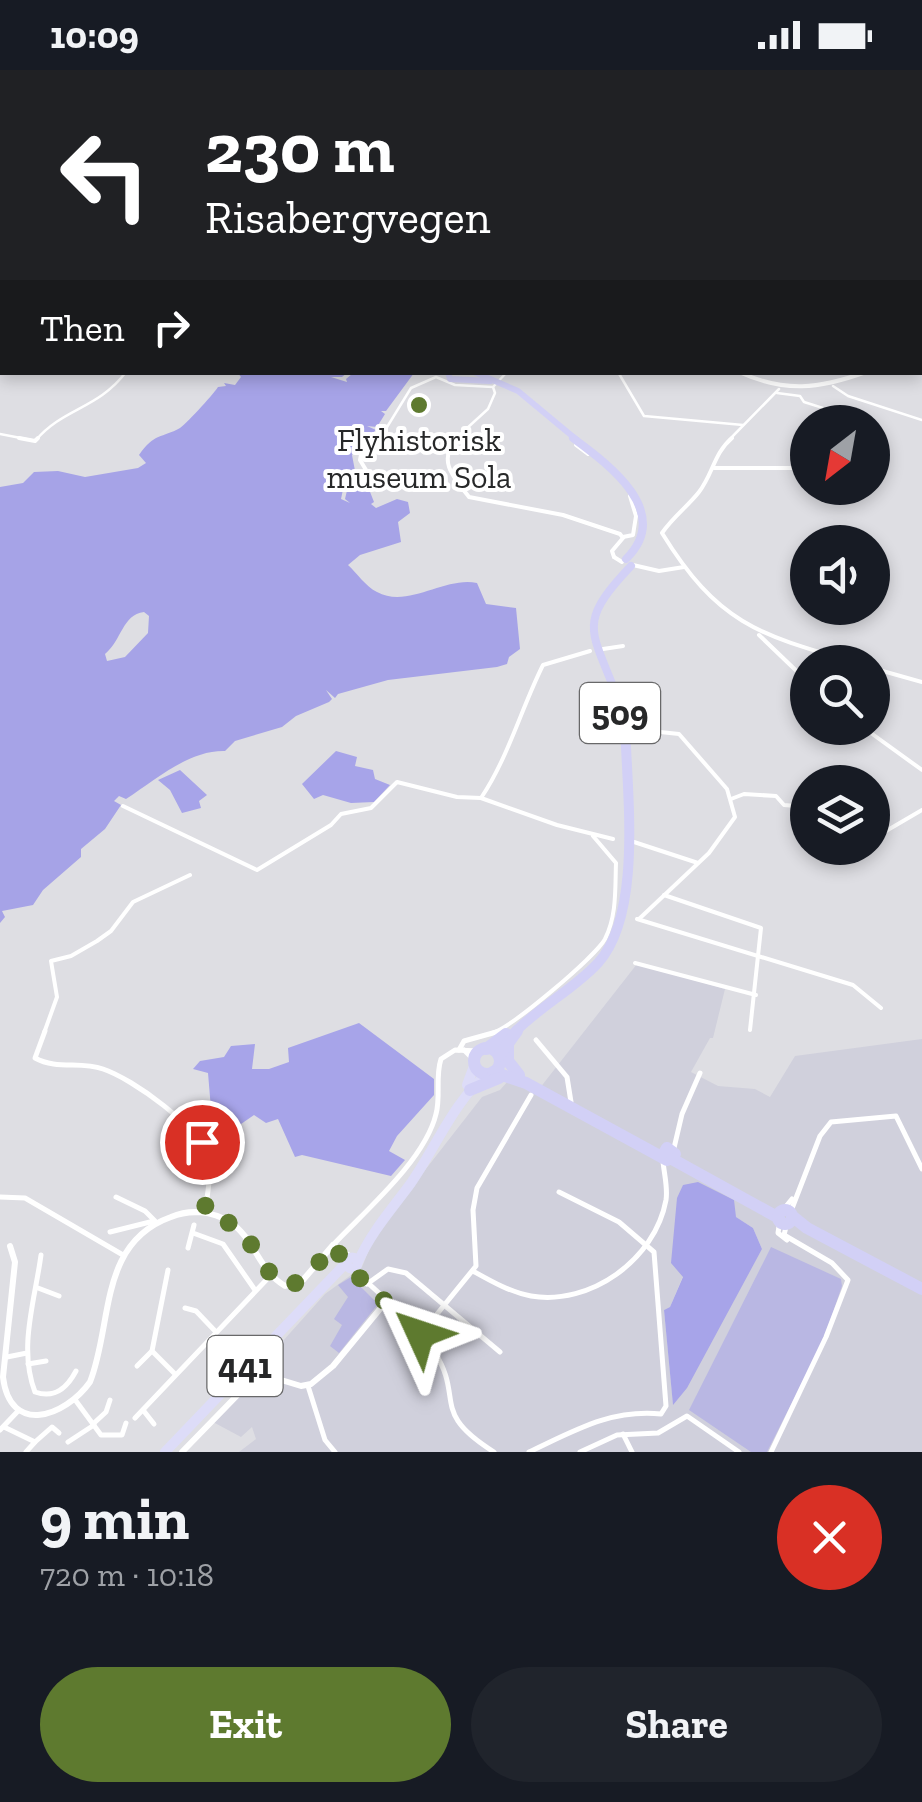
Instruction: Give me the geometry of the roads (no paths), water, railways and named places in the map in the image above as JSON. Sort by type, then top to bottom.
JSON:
[{"type":"highway","name":"509","points":[[450,375],[462,381],[474,375]]},
{"type":"highway","name":"509","points":[[451,375],[455,382],[493,381],[521,391]]},
{"type":"highway","name":"509","points":[[483,375],[521,391],[618,473],[633,491],[643,522],[636,547],[600,598],[591,621],[594,641],[619,694],[625,720],[628,884],[623,921],[612,946],[599,962],[508,1040],[490,1072]]},
{"type":"highway","name":"509","points":[[472,1054],[596,958],[618,920],[622,893],[622,726],[615,696],[589,637],[588,620],[594,600],[628,562],[646,522],[636,490],[621,472],[505,376]]},
{"type":"highway","points":[[508,1040],[508,1061],[518,1077]]},
{"type":"highway","points":[[472,1054],[500,1058],[518,1077],[669,1154]]},
{"type":"highway","points":[[472,1054],[490,1072],[518,1077],[570,1102],[922,1289]]},
{"type":"highway","points":[[470,1090],[491,1078],[518,1077]]},
{"type":"main road","name":"441","points":[[419,1169],[472,1054]]},
{"type":"main road","name":"441","points":[[165,1452],[327,1281],[353,1264],[470,1090],[490,1072]]},
{"type":"main road","name":"441","points":[[353,1264],[366,1236],[380,1221]]},
{"type":"street","points":[[0,434],[34,441],[50,422],[87,408],[113,389],[124,375]]},
{"type":"street","points":[[620,375],[644,416],[746,426]]},
{"type":"street","points":[[745,375],[814,405]]},
{"type":"street","points":[[790,665],[759,635],[710,602],[662,531],[679,508],[700,491],[714,468],[718,451],[746,426],[763,402],[778,391],[833,386],[859,375]]},
{"type":"street","points":[[505,376],[494,386],[492,404],[474,425],[454,436],[444,457],[448,470],[467,496],[568,516],[623,537],[632,535],[636,523],[628,492],[614,475],[576,445]]},
{"type":"street","points":[[366,470],[361,452],[384,432],[412,388],[436,377],[455,385],[494,386]]},
{"type":"street","points":[[833,386],[848,396],[922,420]]},
{"type":"street","points":[[714,468],[790,468]]},
{"type":"street","points":[[623,537],[611,553],[628,562],[659,572],[684,567]]},
{"type":"street","points":[[759,635],[794,645]]},
{"type":"street","points":[[603,649],[623,646]]},
{"type":"street","points":[[482,798],[497,774],[543,665],[590,652]]},
{"type":"street","points":[[890,673],[922,682]]},
{"type":"street","points":[[632,729],[680,734],[731,799],[734,821],[698,863],[638,919],[853,985],[880,1008]]},
{"type":"street","points":[[887,745],[922,770]]},
{"type":"street","points":[[123,806],[257,870],[332,826],[340,815],[371,808],[397,782],[457,797],[482,798],[613,839]]},
{"type":"street","points":[[731,799],[747,794],[776,796],[790,806]]},
{"type":"street","points":[[890,829],[922,810]]},
{"type":"street","points":[[110,1232],[179,1214],[205,1212],[240,1228],[272,1277],[285,1286],[299,1283],[407,1163],[429,1130],[439,1105],[438,1065],[445,1055],[472,1054],[468,1040],[500,1031],[584,964],[604,941],[616,906],[616,863],[612,854],[595,842],[594,836]]},
{"type":"street","points":[[634,842],[698,863]]},
{"type":"street","points":[[190,875],[136,900],[111,931],[71,956],[51,961],[57,996],[36,1058],[46,1063],[102,1068],[162,1104],[206,1149],[209,1182],[205,1212]]},
{"type":"street","points":[[664,896],[758,926],[760,957],[750,1030]]},
{"type":"street","points":[[635,963],[756,995]]},
{"type":"street","points":[[536,1040],[552,1052],[572,1092],[570,1102]]},
{"type":"street","points":[[473,1271],[523,1294],[572,1295],[614,1280],[646,1244],[665,1205],[669,1154],[700,1072]]},
{"type":"street","points":[[420,1334],[473,1271],[478,1254],[473,1220],[477,1188],[531,1094]]},
{"type":"street","points":[[771,1452],[826,1337],[848,1280],[783,1234],[785,1217],[822,1130],[836,1120],[896,1116],[922,1169]]},
{"type":"street","points":[[529,1452],[600,1418],[632,1411],[664,1412],[656,1257],[619,1222],[558,1192]]},
{"type":"street","points":[[0,1197],[25,1198],[122,1257]]},
{"type":"street","points":[[116,1197],[122,1204],[145,1209],[156,1222]]},
{"type":"street","points":[[10,1246],[15,1259],[4,1325],[6,1394],[19,1410],[44,1416],[76,1401],[94,1372],[114,1275],[122,1257],[156,1222]]},
{"type":"street","points":[[188,1248],[193,1229],[223,1244],[258,1288]]},
{"type":"street","points":[[335,1247],[384,1304],[420,1334],[442,1366],[452,1416],[460,1429],[481,1450],[494,1452]]},
{"type":"street","points":[[41,1254],[28,1353],[32,1389],[44,1395],[62,1390],[76,1372]]},
{"type":"street","points":[[368,1284],[388,1269],[410,1275],[500,1352]]},
{"type":"street","points":[[138,1366],[152,1351],[168,1270]]},
{"type":"street","points":[[135,1418],[272,1277]]},
{"type":"street","points":[[38,1288],[59,1296]]},
{"type":"street","points":[[311,1385],[384,1304]]},
{"type":"street","points":[[185,1308],[196,1311],[217,1332]]},
{"type":"street","points":[[152,1351],[176,1376]]},
{"type":"street","points":[[4,1357],[28,1353]]},
{"type":"street","points":[[28,1364],[46,1361]]},
{"type":"street","points":[[182,1452],[248,1381],[270,1374],[311,1385]]},
{"type":"street","points":[[311,1385],[325,1440],[335,1452]]},
{"type":"street","points":[[68,1442],[106,1412],[110,1400]]},
{"type":"street","points":[[76,1401],[101,1435],[120,1436],[126,1423]]},
{"type":"street","points":[[19,1410],[2,1429],[35,1442]]},
{"type":"street","points":[[143,1410],[154,1424]]},
{"type":"street","points":[[580,1452],[624,1434],[658,1433],[687,1416],[739,1452]]},
{"type":"street","points":[[26,1452],[52,1427],[59,1434]]},
{"type":"street","points":[[624,1434],[632,1452]]},
{"type":"place","name":"Flyhistorisk museum Sola","points":[[419,405]]}]
